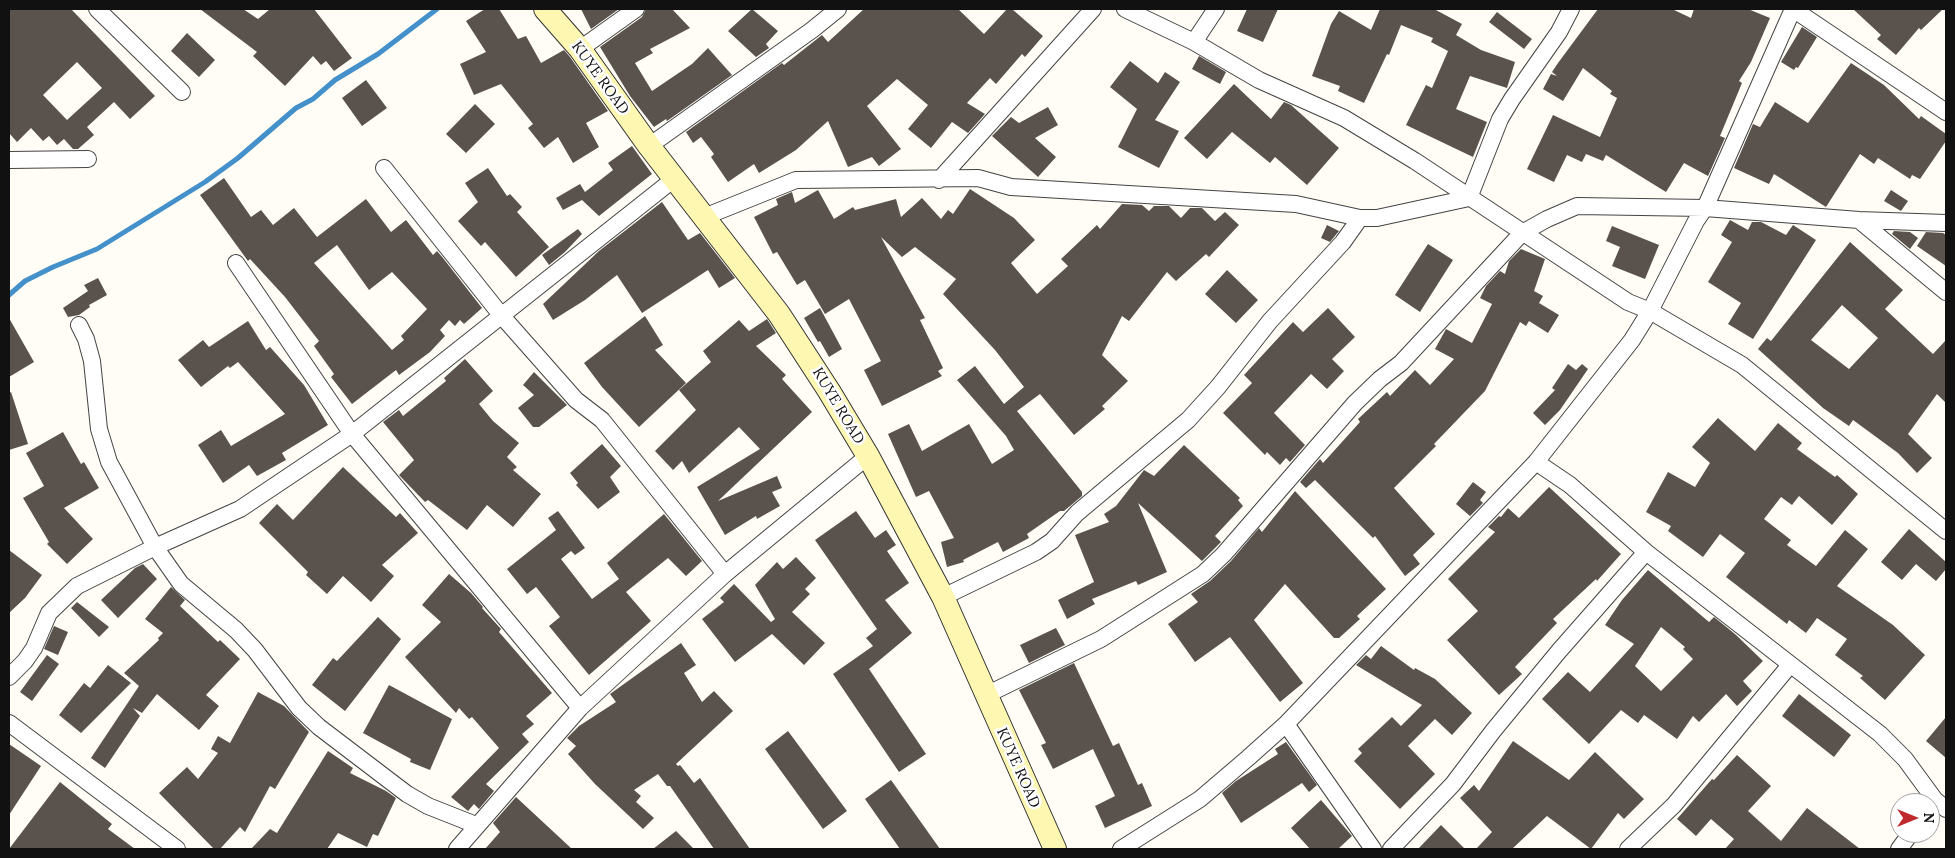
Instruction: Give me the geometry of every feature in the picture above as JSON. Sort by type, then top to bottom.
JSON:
[{"type":"street","points":[[97,9],[182,92]]},
{"type":"street","name":"KUYE ROAD","points":[[545,9],[580,49],[649,146],[800,344],[868,456],[943,597],[1055,849]]},
{"type":"street","points":[[580,49],[636,9]]},
{"type":"street","points":[[649,146],[812,30],[838,9]]},
{"type":"street","points":[[939,180],[1093,9]]},
{"type":"street","points":[[1126,9],[1194,42],[1259,80],[1344,118],[1415,161],[1628,302],[1650,311],[1742,365],[1946,530]]},
{"type":"street","points":[[1194,42],[1216,9]]},
{"type":"street","points":[[1469,198],[1500,119],[1512,98],[1559,32],[1571,9]]},
{"type":"street","points":[[1121,849],[1200,799],[1286,724],[1536,462],[1632,340],[1650,311],[1696,221],[1705,208],[1793,9],[1946,112]]},
{"type":"street","points":[[11,158],[88,159]]},
{"type":"street","points":[[384,168],[501,315],[576,400],[602,420],[724,574]]},
{"type":"street","points":[[704,217],[796,180],[939,180],[978,178],[1011,187],[1296,204],[1360,218],[1377,218],[1469,198]]},
{"type":"street","points":[[9,677],[25,661],[34,648],[49,613],[77,586],[155,547],[240,509],[352,434],[674,179]]},
{"type":"street","points":[[986,695],[1101,639],[1203,574],[1224,554],[1355,403],[1400,363],[1522,233],[1577,206],[1705,208],[1859,220],[1946,223]]},
{"type":"street","points":[[943,597],[1036,552],[1052,541],[1083,508],[1188,420],[1218,387],[1270,321],[1343,242],[1360,218]]},
{"type":"street","points":[[1859,220],[1946,292]]},
{"type":"street","points":[[236,263],[352,434],[580,708]]},
{"type":"street","points":[[79,324],[86,339],[92,361],[99,429],[109,462],[155,547],[181,584],[236,630],[255,650],[299,708],[319,727],[407,794],[428,806],[476,825]]},
{"type":"street","points":[[456,849],[580,708],[724,574],[868,456]]},
{"type":"street","points":[[1536,462],[1570,485],[1646,552],[1880,734],[1905,759],[1929,793]]},
{"type":"street","points":[[1391,849],[1453,784],[1558,651],[1646,552]]},
{"type":"street","points":[[1628,849],[1674,805],[1790,665]]},
{"type":"street","points":[[9,723],[177,849]]},
{"type":"street","points":[[1286,724],[1373,849]]},
{"type":"building","points":[[9,9],[71,9],[155,96],[130,119],[114,102],[87,127],[94,135],[78,149],[73,149],[64,139],[57,145],[49,136],[43,141],[31,128],[17,142],[9,133]],"holes":[[[77,62],[102,88],[67,120],[43,95]]]},
{"type":"building","points":[[200,9],[243,9],[258,19],[270,9],[314,9],[352,58],[334,71],[326,61],[321,65],[313,56],[285,86],[253,56],[257,52]]},
{"type":"building","points":[[485,9],[499,9],[518,39],[526,36],[541,63],[564,50],[570,57],[608,111],[586,123],[599,147],[573,163],[558,137],[544,148],[528,128],[533,124],[501,84],[474,95],[460,64],[486,52],[466,21]]},
{"type":"building","points":[[581,9],[619,9],[591,29]]},
{"type":"building","points":[[646,9],[672,9],[690,28],[650,49],[653,53],[635,63],[652,91],[692,64],[708,48],[732,75],[667,121],[666,119],[654,127],[630,96],[600,47],[642,17]]},
{"type":"building","points":[[752,9],[778,31],[766,44],[769,48],[756,57],[728,31]]},
{"type":"building","points":[[864,9],[958,9],[984,34],[1007,9],[1012,9],[1043,36],[1025,57],[1022,54],[996,84],[990,78],[967,103],[985,114],[968,133],[952,122],[931,148],[908,129],[928,105],[897,79],[867,106],[901,149],[879,166],[872,157],[848,167],[828,121],[796,150],[759,173],[754,164],[728,182],[711,157],[714,154],[701,137],[693,143],[686,132],[782,63],[784,65],[822,35],[828,42]]},
{"type":"building","points":[[1247,9],[1278,9],[1263,42],[1237,31]]},
{"type":"building","points":[[1380,9],[1434,9],[1462,24],[1456,35],[1481,50],[1515,62],[1507,88],[1470,76],[1456,109],[1487,122],[1473,157],[1406,125],[1426,85],[1432,88],[1448,51],[1431,42],[1433,38],[1401,25],[1389,55],[1387,54],[1364,103],[1338,91],[1340,86],[1312,76],[1331,24],[1339,11],[1371,30]]},
{"type":"building","points":[[1598,9],[1672,9],[1691,18],[1694,9],[1748,9],[1770,18],[1751,62],[1739,81],[1742,83],[1720,136],[1725,138],[1708,176],[1684,163],[1666,192],[1606,155],[1603,161],[1586,154],[1582,162],[1567,155],[1554,182],[1527,169],[1553,115],[1600,137],[1617,98],[1610,94],[1612,91],[1583,68],[1563,101],[1543,89],[1551,74],[1557,76],[1552,72]]},
{"type":"building","points":[[1853,9],[1943,9],[1921,30],[1919,28],[1896,55],[1877,39],[1881,35]]},
{"type":"building","points":[[1497,12],[1532,39],[1524,49],[1489,22]]},
{"type":"building","points":[[1802,27],[1817,37],[1798,68],[1796,67],[1794,70],[1781,62]]},
{"type":"building","points":[[187,33],[215,60],[199,77],[171,51]]},
{"type":"building","points":[[1199,56],[1226,72],[1220,84],[1192,69]]},
{"type":"building","points":[[1130,61],[1158,83],[1165,72],[1180,82],[1155,120],[1179,131],[1159,168],[1118,147],[1137,109],[1110,87]]},
{"type":"building","points":[[1851,63],[1884,85],[1919,119],[1921,116],[1946,134],[1946,141],[1920,179],[1912,175],[1910,179],[1878,158],[1874,164],[1860,154],[1826,207],[1774,174],[1769,184],[1734,168],[1753,124],[1760,127],[1775,102],[1808,123]]},
{"type":"building","points":[[366,80],[387,108],[362,126],[342,98]]},
{"type":"building","points":[[1234,84],[1271,119],[1284,102],[1291,105],[1339,148],[1307,185],[1275,157],[1270,163],[1232,132],[1207,159],[1184,138]]},
{"type":"building","points":[[475,104],[495,124],[466,153],[446,134]]},
{"type":"building","points":[[1048,107],[1058,125],[1035,138],[1056,157],[1038,177],[992,136],[1011,117],[1019,123]]},
{"type":"building","points":[[632,146],[652,174],[599,216],[582,200],[563,210],[556,198],[580,184],[585,192],[613,170],[608,163]]},
{"type":"building","points":[[488,168],[507,196],[510,194],[522,207],[517,212],[549,247],[516,277],[485,242],[481,246],[458,221],[478,202],[465,183]]},
{"type":"building","points":[[224,178],[251,217],[261,210],[273,225],[294,208],[317,237],[366,199],[391,232],[406,220],[433,255],[437,251],[482,308],[464,324],[460,320],[455,326],[449,320],[440,330],[445,336],[430,352],[399,375],[396,370],[352,404],[331,377],[334,374],[314,346],[319,341],[285,297],[250,259],[248,261],[200,195]],"holes":[[[337,245],[369,290],[392,272],[427,309],[401,336],[404,340],[392,350],[314,263]]]},
{"type":"building","points":[[970,189],[1014,218],[1035,240],[1011,263],[1037,294],[1068,266],[1061,259],[1097,225],[1100,229],[1122,204],[1142,205],[1149,211],[1154,206],[1169,206],[1181,218],[1190,208],[1202,208],[1215,221],[1225,212],[1239,225],[1209,257],[1206,254],[1176,281],[1167,272],[1129,321],[1122,316],[1102,355],[1128,381],[1102,406],[1105,409],[1074,435],[1040,394],[1017,411],[1082,492],[1082,496],[1064,511],[1060,511],[1027,534],[1029,538],[1003,552],[998,542],[963,560],[964,562],[947,567],[941,542],[954,538],[929,491],[916,497],[888,434],[909,424],[922,451],[969,424],[992,464],[1014,450],[1006,436],[957,380],[975,366],[1004,404],[1024,387],[995,350],[943,294],[956,279],[915,247],[902,257],[881,237],[925,318],[920,320],[943,368],[938,371],[942,376],[882,406],[864,370],[881,361],[849,299],[825,314],[805,280],[797,285],[777,252],[773,254],[754,217],[778,205],[776,199],[792,192],[795,203],[818,190],[834,219],[853,207],[855,210],[896,199],[901,217],[922,198],[941,219],[948,210],[953,214]]},
{"type":"building","points":[[1891,190],[1908,201],[1901,211],[1884,201]]},
{"type":"building","points":[[662,202],[688,240],[700,233],[735,278],[719,288],[708,270],[642,313],[617,275],[585,300],[553,320],[543,304],[599,251]]},
{"type":"building","points":[[1730,220],[1748,230],[1752,222],[1761,222],[1786,235],[1793,225],[1816,240],[1753,339],[1728,324],[1741,303],[1708,282],[1732,242],[1721,235]]},
{"type":"building","points":[[1327,225],[1339,231],[1330,242],[1321,238]]},
{"type":"building","points":[[1612,226],[1659,245],[1645,279],[1612,266],[1620,247],[1606,241]]},
{"type":"building","points":[[578,229],[582,234],[549,265],[542,255]]},
{"type":"building","points":[[1894,231],[1910,232],[1918,238],[1910,249],[1892,234]]},
{"type":"building","points":[[1926,232],[1943,233],[1946,235],[1946,266],[1917,246]]},
{"type":"building","points":[[1850,242],[1903,290],[1885,309],[1933,354],[1946,340],[1946,403],[1937,394],[1908,434],[1932,458],[1917,473],[1898,453],[1853,420],[1849,426],[1823,408],[1758,349],[1767,338],[1771,341]],"holes":[[[1842,305],[1878,338],[1849,369],[1811,340]]]},
{"type":"building","points":[[1428,244],[1453,260],[1420,312],[1395,295]]},
{"type":"building","points":[[1521,249],[1545,259],[1534,291],[1543,296],[1539,303],[1559,315],[1548,333],[1529,321],[1526,326],[1520,322],[1485,391],[1434,444],[1436,446],[1394,488],[1435,534],[1413,555],[1420,564],[1405,576],[1375,536],[1373,538],[1315,480],[1306,488],[1300,482],[1320,459],[1323,463],[1360,422],[1358,419],[1387,392],[1390,396],[1415,370],[1430,385],[1454,359],[1435,349],[1446,329],[1472,343],[1492,304],[1480,298],[1486,286],[1500,271],[1505,274],[1509,261]]},
{"type":"building","points":[[1227,270],[1258,300],[1236,323],[1205,294]]},
{"type":"building","points":[[98,278],[107,295],[89,305],[90,307],[79,315],[68,317],[63,308],[88,291],[84,285]]},
{"type":"building","points":[[820,308],[842,349],[829,357],[804,318]]},
{"type":"building","points":[[1328,308],[1355,337],[1332,359],[1344,371],[1327,389],[1311,374],[1274,413],[1305,445],[1290,462],[1286,458],[1280,465],[1267,452],[1265,455],[1223,413],[1252,383],[1244,375],[1293,322],[1303,332]]},
{"type":"building","points":[[645,316],[663,345],[655,350],[686,383],[639,427],[602,387],[584,363]]},
{"type":"building","points":[[9,318],[34,362],[9,377]]},
{"type":"building","points":[[767,319],[776,333],[756,346],[786,375],[782,379],[812,412],[718,501],[777,476],[782,488],[772,492],[780,506],[757,519],[756,516],[725,535],[697,487],[760,449],[739,427],[689,473],[682,461],[673,470],[655,451],[696,410],[679,390],[711,362],[703,351],[739,320],[749,331]]},
{"type":"building","points":[[248,321],[266,350],[270,347],[304,385],[328,425],[282,453],[286,460],[257,476],[249,465],[223,483],[198,445],[221,430],[231,446],[285,414],[238,362],[230,368],[228,366],[201,387],[178,360],[203,340],[209,347]]},
{"type":"building","points":[[465,359],[493,391],[479,404],[493,421],[519,443],[507,457],[517,467],[513,470],[541,494],[513,527],[487,505],[467,530],[428,500],[425,502],[399,475],[414,460],[383,422],[399,410],[403,416],[446,381],[444,378]]},
{"type":"building","points":[[1568,364],[1576,370],[1582,364],[1588,369],[1560,410],[1545,425],[1533,413],[1555,390],[1552,388]]},
{"type":"building","points":[[534,372],[567,405],[539,427],[533,427],[518,408],[534,395],[523,385]]},
{"type":"building","points":[[11,392],[28,444],[9,450],[9,393]]},
{"type":"building","points":[[1718,418],[1755,451],[1778,423],[1802,443],[1797,449],[1835,477],[1837,475],[1858,494],[1832,525],[1799,496],[1792,505],[1781,497],[1764,519],[1791,540],[1787,545],[1816,566],[1845,530],[1868,549],[1837,586],[1893,625],[1925,655],[1885,700],[1860,678],[1863,676],[1835,655],[1847,639],[1817,618],[1806,633],[1789,620],[1787,624],[1726,577],[1745,553],[1720,534],[1703,557],[1668,531],[1671,526],[1646,512],[1668,472],[1695,487],[1710,463],[1692,447]]},
{"type":"building","points":[[63,432],[81,464],[84,462],[99,488],[64,508],[93,539],[67,564],[47,544],[49,542],[23,498],[44,486],[26,453]]},
{"type":"building","points":[[602,444],[621,466],[610,477],[620,492],[598,509],[576,485],[578,483],[570,473]]},
{"type":"building","points":[[1184,445],[1240,498],[1238,500],[1243,506],[1215,536],[1221,542],[1202,561],[1138,503],[1167,572],[1138,585],[1136,581],[1092,599],[1095,604],[1067,619],[1058,600],[1094,582],[1075,535],[1109,522],[1104,514],[1116,506],[1144,470],[1154,476]]},
{"type":"building","points":[[343,467],[396,517],[400,513],[418,533],[382,565],[394,576],[371,602],[343,576],[327,594],[306,575],[308,572],[259,523],[277,504],[293,520]]},
{"type":"building","points":[[1473,482],[1486,492],[1480,500],[1483,503],[1470,516],[1456,504]]},
{"type":"building","points":[[1549,487],[1621,554],[1597,581],[1596,579],[1553,619],[1557,623],[1515,667],[1522,674],[1499,695],[1447,640],[1478,611],[1448,579],[1495,532],[1488,527],[1499,516],[1501,517],[1508,508],[1519,518]]},
{"type":"building","points":[[1295,491],[1386,589],[1357,616],[1360,619],[1339,638],[1334,638],[1285,584],[1254,620],[1303,683],[1280,702],[1230,637],[1195,662],[1168,624],[1198,602],[1191,594],[1210,581],[1231,561],[1259,528],[1262,532]]},
{"type":"building","points":[[558,511],[585,548],[575,555],[571,551],[561,559],[592,599],[619,579],[607,563],[664,514],[702,561],[686,576],[668,558],[626,592],[651,621],[589,675],[549,626],[560,617],[536,587],[527,594],[507,569],[556,530],[548,518]]},
{"type":"building","points":[[856,511],[875,538],[886,530],[896,545],[887,551],[909,583],[885,600],[912,633],[869,669],[926,754],[899,772],[833,674],[873,646],[866,638],[877,629],[815,540]]},
{"type":"building","points":[[1909,529],[1946,562],[1946,569],[1936,581],[1916,564],[1902,580],[1881,562]]},
{"type":"building","points":[[9,550],[42,575],[25,598],[9,613]]},
{"type":"building","points":[[796,557],[816,578],[805,589],[810,594],[792,612],[825,643],[804,665],[772,634],[735,662],[702,619],[724,602],[720,598],[734,584],[771,622],[775,619],[755,585],[777,562],[783,569]]},
{"type":"building","points":[[143,564],[157,579],[118,618],[101,600],[135,568]]},
{"type":"building","points":[[1648,570],[1709,622],[1714,617],[1763,661],[1743,681],[1752,691],[1737,706],[1726,694],[1699,722],[1693,716],[1677,739],[1644,715],[1638,723],[1621,710],[1589,744],[1542,699],[1568,672],[1590,692],[1634,644],[1605,625],[1622,600]],"holes":[[[1661,627],[1685,647],[1683,649],[1693,659],[1661,691],[1635,666]]]},
{"type":"building","points":[[449,574],[471,593],[501,629],[499,632],[552,693],[526,716],[534,724],[522,734],[529,742],[486,784],[494,791],[479,809],[474,804],[468,811],[451,797],[499,748],[472,717],[469,719],[459,708],[456,713],[405,657],[441,622],[422,605]]},
{"type":"building","points":[[171,587],[185,600],[180,606],[218,642],[220,640],[240,659],[206,695],[219,706],[199,730],[157,694],[142,713],[133,708],[140,716],[105,768],[91,758],[139,686],[124,673],[159,640],[158,638],[163,633],[145,619]]},
{"type":"building","points":[[77,602],[109,627],[99,637],[71,608]]},
{"type":"building","points":[[378,617],[401,639],[345,711],[312,685],[333,658],[337,661]]},
{"type":"building","points":[[54,626],[68,632],[58,655],[44,649]]},
{"type":"building","points":[[1056,628],[1065,645],[1029,663],[1020,645]]},
{"type":"building","points":[[681,643],[696,665],[684,673],[702,702],[714,691],[733,711],[676,764],[680,765],[694,783],[700,778],[750,849],[714,849],[670,786],[667,786],[658,774],[634,790],[641,796],[636,802],[654,818],[643,829],[595,784],[568,754],[576,746],[567,738],[579,726],[616,702],[610,694]]},
{"type":"building","points":[[1381,646],[1414,670],[1415,668],[1435,679],[1472,713],[1452,735],[1435,719],[1408,746],[1435,774],[1400,809],[1354,761],[1362,753],[1358,749],[1392,717],[1401,726],[1422,705],[1356,665],[1366,655],[1371,659]]},
{"type":"building","points":[[47,655],[59,664],[32,701],[20,692]]},
{"type":"building","points":[[1074,663],[1113,746],[1119,743],[1138,785],[1142,783],[1152,806],[1105,828],[1095,806],[1115,796],[1093,749],[1053,769],[1041,745],[1046,743],[1019,690]]},
{"type":"building","points":[[108,665],[131,683],[81,733],[59,715],[84,683],[90,688]]},
{"type":"building","points":[[389,685],[452,719],[430,770],[410,762],[411,759],[363,733]]},
{"type":"building","points":[[258,692],[284,706],[309,732],[275,789],[270,786],[245,832],[240,827],[220,849],[214,849],[159,793],[187,767],[198,779],[218,753],[211,749],[218,736],[230,743]]},
{"type":"building","points":[[1799,694],[1851,735],[1834,757],[1782,716]]},
{"type":"building","points":[[1946,717],[1946,758],[1926,741]]},
{"type":"building","points":[[788,731],[847,811],[823,829],[765,749]]},
{"type":"building","points":[[1513,741],[1569,780],[1595,752],[1644,799],[1624,819],[1618,813],[1591,849],[1547,816],[1512,849],[1476,849],[1492,832],[1460,798],[1474,785],[1479,791]]},
{"type":"building","points":[[1286,742],[1317,785],[1309,792],[1302,783],[1241,823],[1222,793],[1236,781],[1278,754],[1275,749]]},
{"type":"building","points":[[9,744],[41,766],[9,815]]},
{"type":"building","points":[[328,751],[353,768],[350,773],[396,798],[378,836],[373,834],[367,847],[338,833],[327,849],[251,849],[270,829],[277,833]]},
{"type":"building","points":[[1737,755],[1771,786],[1748,811],[1781,841],[1807,808],[1860,849],[1725,849],[1734,839],[1711,819],[1696,836],[1677,819],[1712,779],[1714,780]]},
{"type":"building","points":[[891,780],[940,849],[900,849],[865,799]]},
{"type":"building","points":[[60,782],[112,824],[108,829],[135,849],[9,849]]},
{"type":"building","points":[[516,797],[572,849],[485,849],[500,832],[493,823]]},
{"type":"building","points":[[1321,800],[1352,836],[1338,849],[1310,849],[1291,828]]},
{"type":"building","points":[[1441,825],[1465,849],[1418,849]]},
{"type":"building","points":[[676,831],[694,849],[653,849]]},
{"type":"waterway","points":[[9,295],[25,281],[97,249],[205,182],[238,158],[296,108],[313,99],[335,80],[378,54],[437,9]]}]
